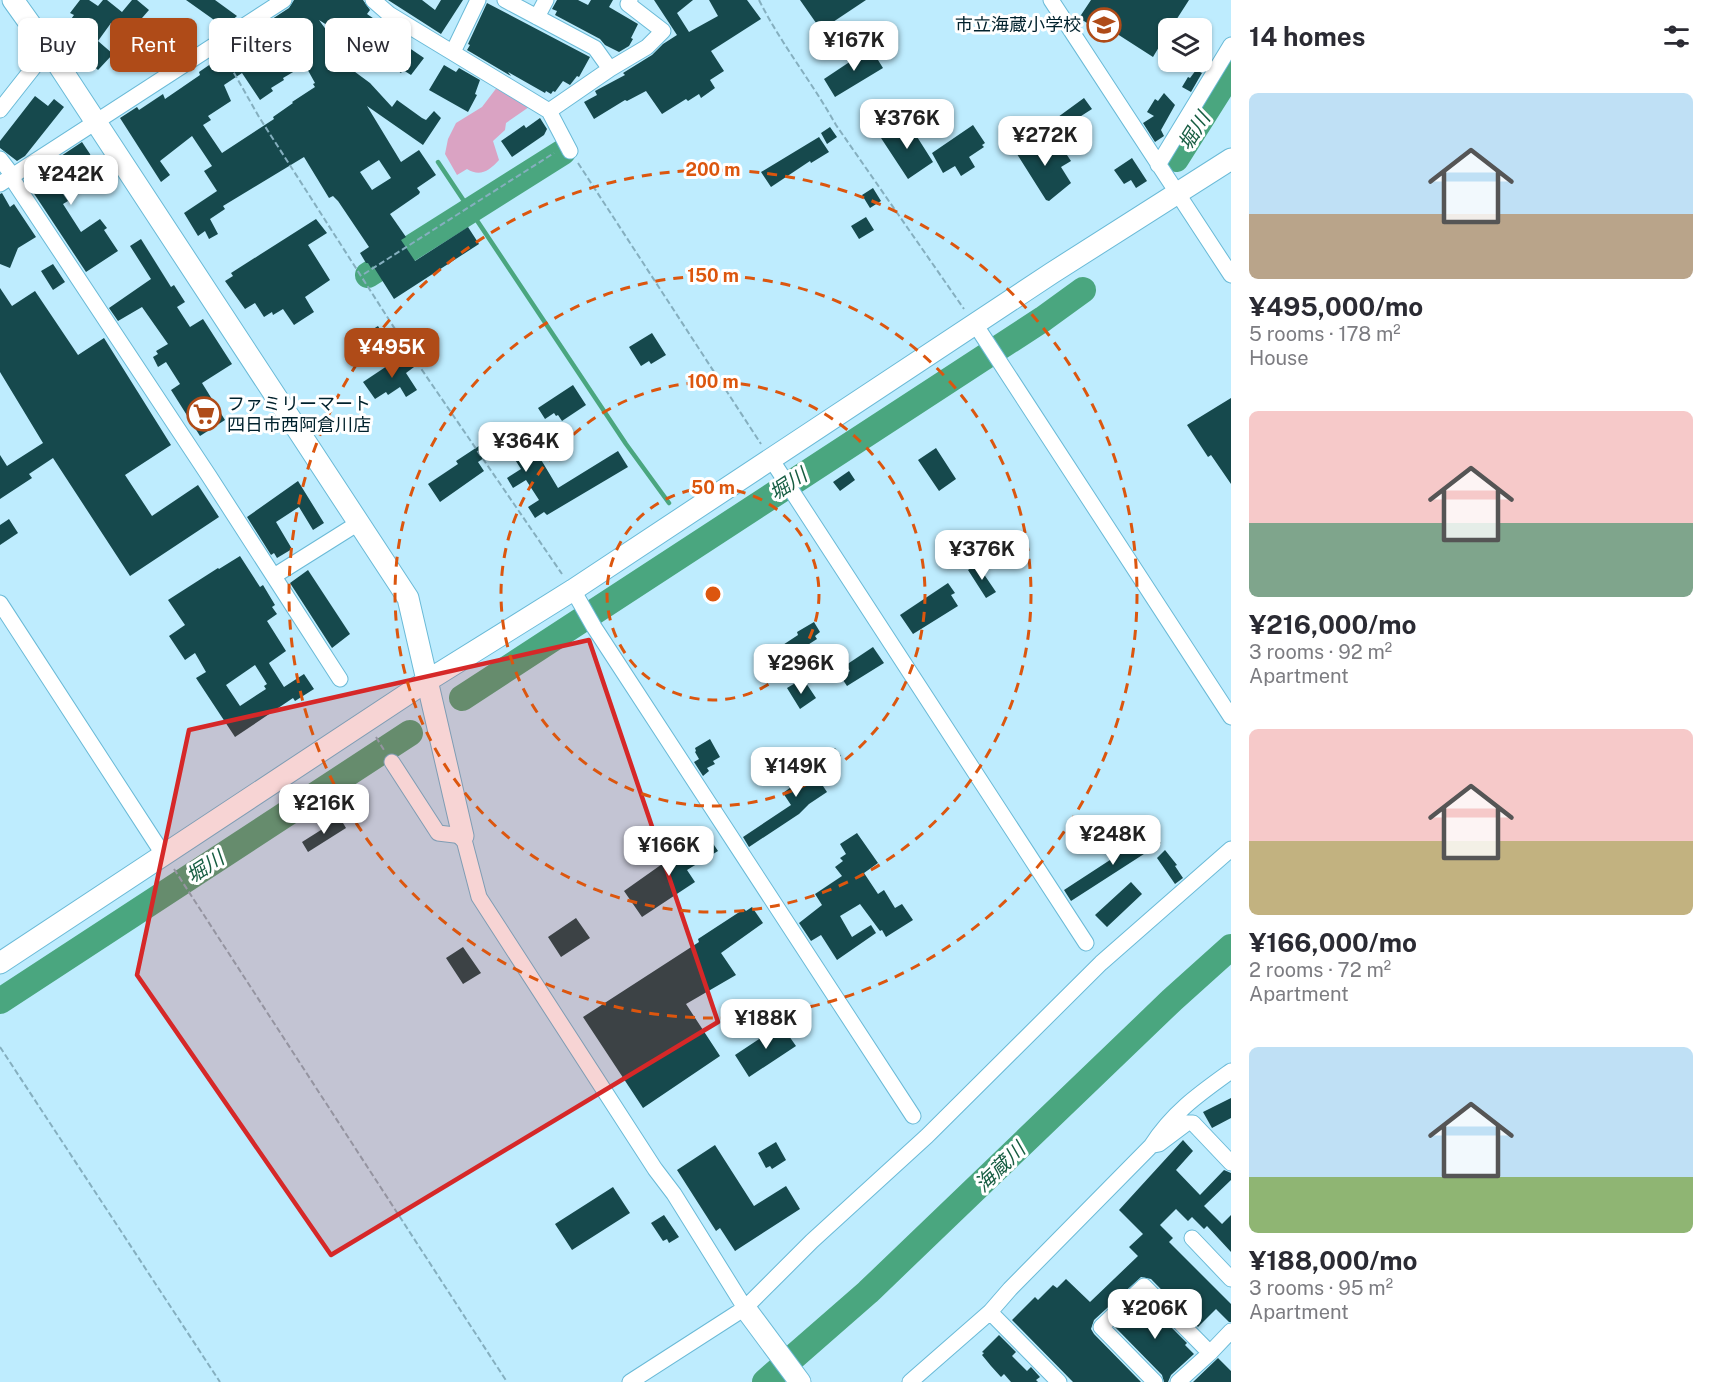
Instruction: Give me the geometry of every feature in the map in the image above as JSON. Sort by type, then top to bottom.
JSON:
[{"type":"street","points":[[13,0],[26,18]]},
{"type":"street","points":[[257,18],[284,0]]},
{"type":"street","points":[[373,0],[388,14],[549,111],[566,150]]},
{"type":"street","points":[[453,52],[478,0]]},
{"type":"street","points":[[505,0],[595,48],[610,69]]},
{"type":"street","points":[[537,17],[546,0]]},
{"type":"street","points":[[549,111],[610,69],[647,47],[663,31],[628,4],[630,0]]},
{"type":"street","points":[[1051,0],[1231,275]]},
{"type":"street","points":[[1158,165],[1231,45]]},
{"type":"street","points":[[8,179],[209,50]]},
{"type":"street","points":[[0,110],[30,72]]},
{"type":"street","points":[[63,72],[408,598],[479,897],[655,1169],[674,1194],[744,1308],[800,1382]]},
{"type":"street","points":[[0,159],[8,179],[274,576],[340,679]]},
{"type":"street","points":[[0,963],[166,859],[427,681],[575,594],[980,332],[1178,193],[1231,159]]},
{"type":"street","points":[[980,332],[1231,717]]},
{"type":"street","points":[[775,465],[1086,943]]},
{"type":"street","points":[[274,576],[360,522]]},
{"type":"street","points":[[575,594],[594,627],[913,1116]]},
{"type":"street","points":[[0,603],[166,859]]},
{"type":"street","points":[[392,762],[438,833],[463,836]]},
{"type":"street","points":[[630,1382],[744,1308],[812,1241],[927,1136],[1101,963],[1231,849]]},
{"type":"street","points":[[910,1382],[990,1312],[1151,1146],[1164,1125],[1186,1103],[1231,1071]]},
{"type":"street","points":[[1151,1146],[1159,1144],[1186,1123],[1193,1122],[1231,1163]]},
{"type":"street","points":[[1191,1238],[1231,1279]]},
{"type":"street","points":[[1155,1382],[1101,1327],[1144,1286],[1210,1353]]},
{"type":"street","points":[[990,1312],[1059,1382]]},
{"type":"street","points":[[1178,1382],[1229,1338]]},
{"type":"path","points":[[759,0],[836,125],[980,332]]},
{"type":"path","points":[[233,72],[258,117],[411,354],[575,594]]},
{"type":"path","points":[[364,274],[566,150],[775,465]]},
{"type":"path","points":[[375,734],[392,762]]},
{"type":"path","points":[[166,859],[507,1382]]},
{"type":"path","points":[[0,1047],[220,1382]]},
{"type":"highlighted area","points":[[589,640],[718,1022],[331,1255],[137,975],[189,730]]},
{"type":"shaded area","points":[[498,86],[529,107],[506,123],[505,130],[493,141],[499,160],[495,164],[484,172],[476,173],[467,169],[457,175],[445,154],[448,139],[456,123],[482,107]]},
{"type":"building","points":[[80,0],[89,0],[98,6],[103,0],[107,0],[122,12],[132,0],[137,0],[149,10],[142,18],[110,18],[110,24],[98,41],[98,18],[72,18],[74,15],[70,13]]},
{"type":"building","points":[[186,0],[215,0],[237,16],[235,18],[211,18]]},
{"type":"building","points":[[294,0],[363,0],[370,10],[367,14],[373,18],[325,18],[325,24],[319,20],[325,28],[325,72],[355,72],[370,83],[392,107],[397,100],[426,120],[434,111],[441,118],[423,145],[367,106],[401,162],[419,150],[436,175],[417,188],[419,194],[390,214],[406,237],[401,240],[415,261],[468,227],[479,244],[394,299],[373,266],[371,268],[366,263],[360,253],[369,247],[338,201],[333,196],[329,198],[304,157],[223,206],[225,209],[210,219],[218,234],[209,239],[205,231],[198,236],[184,213],[217,191],[204,171],[212,166],[192,136],[160,161],[170,175],[161,182],[120,118],[137,107],[139,110],[163,94],[165,99],[200,75],[199,72],[209,65],[209,72],[293,72],[271,88],[273,91],[260,100],[242,73],[224,85],[231,101],[208,116],[211,120],[203,125],[222,153],[274,119],[273,117],[292,102],[315,87],[309,72],[313,72],[313,18],[274,18],[289,8]],"holes":[[[379,160],[391,178],[372,190],[360,172]]]},
{"type":"building","points":[[388,0],[422,0],[435,10],[441,0],[463,0],[441,34]]},
{"type":"building","points":[[557,0],[578,0],[588,5],[591,0],[613,0],[609,7],[638,24],[629,46],[619,52],[555,15],[557,11],[552,9]]},
{"type":"building","points":[[654,0],[693,0],[677,13],[689,32],[718,16],[709,0],[747,0],[761,19],[711,51],[724,71],[710,80],[715,88],[701,98],[699,94],[688,101],[686,99],[662,114],[646,91],[625,100],[594,119],[584,102],[597,95],[595,91],[625,75],[623,73],[652,55],[677,35]]},
{"type":"building","points":[[800,0],[866,0],[821,30]]},
{"type":"building","points":[[1091,0],[1189,0],[1177,18],[1158,18],[1158,49],[1153,57],[1111,30],[1108,36],[1079,18]]},
{"type":"building","points":[[487,3],[590,57],[579,77],[577,76],[570,85],[563,81],[551,94],[546,91],[545,93],[467,50]]},
{"type":"building","points":[[98,41],[110,51],[110,57],[98,70]]},
{"type":"building","points":[[872,47],[883,68],[835,97],[824,79]]},
{"type":"building","points":[[411,49],[424,58],[411,75],[406,72],[411,72]]},
{"type":"building","points":[[444,65],[456,72],[459,68],[480,80],[475,94],[477,95],[468,112],[429,90]]},
{"type":"building","points":[[1194,72],[1202,73],[1191,92],[1182,87],[1188,77],[1190,78]]},
{"type":"building","points":[[1164,93],[1175,105],[1161,130],[1164,136],[1155,142],[1143,123],[1154,116],[1147,112],[1155,99],[1158,101]]},
{"type":"building","points":[[35,96],[48,106],[54,99],[64,107],[25,156],[17,161],[0,148],[0,141]]},
{"type":"building","points":[[1084,98],[1092,109],[1064,127],[1058,117]]},
{"type":"building","points":[[540,118],[547,129],[544,135],[512,157],[501,141],[524,125],[526,128]]},
{"type":"building","points":[[907,121],[933,162],[908,179],[881,138]]},
{"type":"building","points":[[973,125],[985,143],[982,145],[984,147],[969,157],[975,167],[961,176],[955,166],[943,173],[932,153]]},
{"type":"building","points":[[830,127],[837,137],[827,144],[821,133]]},
{"type":"building","points":[[1041,135],[1054,155],[1063,149],[1071,161],[1061,167],[1071,183],[1049,201],[1046,200],[1015,151]]},
{"type":"building","points":[[819,137],[829,152],[811,163],[810,161],[771,187],[761,172]]},
{"type":"building","points":[[82,142],[90,154],[92,160],[89,162],[93,167],[81,175],[84,180],[63,194],[68,201],[63,204],[81,232],[100,219],[107,228],[104,230],[118,251],[86,272],[25,180]]},
{"type":"building","points":[[1132,158],[1147,181],[1136,188],[1131,180],[1124,184],[1114,170]]},
{"type":"building","points":[[873,188],[881,201],[870,208],[862,195]]},
{"type":"building","points":[[2,193],[10,207],[14,204],[36,237],[18,248],[10,268],[0,264],[0,194]]},
{"type":"building","points":[[866,217],[874,230],[859,239],[851,226]]},
{"type":"building","points":[[316,219],[327,233],[308,245],[330,280],[305,297],[314,312],[294,325],[283,309],[264,317],[255,303],[245,309],[225,281],[233,276],[231,273]]},
{"type":"building","points":[[141,239],[171,287],[174,285],[185,302],[177,307],[190,327],[203,319],[232,364],[202,383],[225,420],[200,436],[171,390],[180,384],[166,362],[158,367],[153,357],[158,354],[156,351],[168,344],[142,307],[118,321],[109,308],[151,279],[130,246]]},
{"type":"building","points":[[53,264],[65,282],[53,290],[41,271]]},
{"type":"building","points":[[0,288],[12,306],[35,291],[78,355],[104,338],[171,445],[125,475],[152,516],[198,485],[219,517],[130,576],[53,458],[29,474],[32,478],[0,499],[0,455],[7,466],[43,443],[0,372]]},
{"type":"building","points":[[378,326],[387,341],[372,351],[362,336]]},
{"type":"building","points":[[652,333],[666,355],[651,364],[649,361],[641,366],[629,347]]},
{"type":"building","points":[[405,354],[414,367],[406,373],[417,390],[406,397],[400,387],[388,395],[386,392],[375,399],[363,382]]},
{"type":"building","points":[[573,385],[586,405],[562,421],[554,413],[545,419],[538,408]]},
{"type":"building","points":[[1231,398],[1231,484],[1211,455],[1208,457],[1187,425]]},
{"type":"building","points":[[514,423],[519,430],[523,427],[530,439],[526,442],[537,459],[540,458],[558,488],[618,451],[628,467],[547,515],[544,512],[535,518],[528,507],[539,500],[526,480],[513,488],[507,478],[521,469],[505,444],[478,462],[484,471],[440,502],[428,484],[458,464],[456,461]]},
{"type":"building","points":[[936,448],[956,479],[939,491],[918,460]]},
{"type":"building","points":[[849,471],[855,480],[840,491],[833,482]]},
{"type":"building","points":[[298,481],[324,523],[313,530],[299,507],[276,522],[292,549],[277,558],[274,553],[271,555],[247,517]]},
{"type":"building","points":[[9,519],[18,533],[0,545],[0,525]]},
{"type":"building","points":[[240,556],[260,587],[263,585],[275,605],[272,607],[277,614],[267,621],[286,651],[269,663],[284,687],[304,674],[314,689],[295,701],[293,698],[235,737],[196,678],[206,672],[195,653],[185,660],[169,636],[185,625],[168,600]],"holes":[[[255,665],[267,684],[264,686],[266,689],[240,706],[226,685]]]},
{"type":"building","points":[[977,564],[996,592],[986,598],[968,570]]},
{"type":"building","points":[[308,570],[350,634],[332,648],[290,583]]},
{"type":"building","points":[[948,583],[955,593],[951,595],[958,606],[913,634],[900,615]]},
{"type":"building","points":[[814,622],[820,632],[815,636],[817,639],[803,648],[805,652],[787,665],[785,662],[769,673],[760,660]]},
{"type":"building","points":[[873,647],[884,663],[847,686],[841,677],[850,671],[846,665]]},
{"type":"building","points":[[797,682],[800,687],[806,683],[816,698],[800,709],[787,688]]},
{"type":"building","points":[[710,739],[720,757],[713,761],[715,764],[707,768],[709,771],[703,776],[694,762],[699,759],[695,748]]},
{"type":"building","points":[[835,748],[841,756],[815,774],[827,792],[799,814],[749,847],[743,837],[791,805],[783,793],[810,771],[807,766]]},
{"type":"building","points":[[340,818],[346,828],[308,852],[302,842]]},
{"type":"building","points":[[1153,832],[1161,843],[1071,901],[1064,890]]},
{"type":"building","points":[[706,833],[718,851],[687,870],[695,882],[642,917],[624,891]]},
{"type":"building","points":[[857,833],[878,863],[864,873],[878,894],[884,890],[895,908],[902,904],[913,920],[886,937],[860,904],[840,916],[852,937],[871,925],[876,933],[837,960],[821,935],[811,941],[799,923],[822,905],[815,894],[842,876],[835,867],[843,861],[840,858],[846,854],[840,844]]},
{"type":"building","points":[[1165,850],[1177,865],[1175,866],[1183,878],[1175,884],[1157,858]]},
{"type":"building","points":[[1131,882],[1142,894],[1107,927],[1095,915]]},
{"type":"building","points":[[752,907],[763,923],[721,953],[736,975],[686,1004],[720,1056],[643,1108],[583,1017],[699,942],[698,939],[744,909],[746,911]]},
{"type":"building","points":[[576,918],[590,938],[561,957],[548,937]]},
{"type":"building","points":[[463,947],[481,973],[463,984],[446,958]]},
{"type":"building","points":[[785,1022],[792,1034],[789,1036],[796,1046],[749,1077],[735,1055]]},
{"type":"building","points":[[1231,1098],[1231,1118],[1212,1128],[1203,1112]]},
{"type":"building","points":[[1183,1140],[1193,1151],[1176,1170],[1200,1195],[1224,1170],[1231,1173],[1231,1180],[1204,1206],[1222,1224],[1231,1215],[1231,1252],[1207,1226],[1204,1229],[1192,1217],[1188,1221],[1176,1209],[1160,1225],[1173,1238],[1169,1242],[1231,1304],[1231,1322],[1216,1309],[1198,1327],[1151,1279],[1141,1277],[1094,1320],[1091,1329],[1141,1382],[1073,1382],[1012,1320],[1035,1297],[1038,1300],[1053,1285],[1057,1288],[1066,1279],[1090,1302],[1138,1256],[1129,1247],[1143,1234],[1119,1210]]},
{"type":"building","points":[[776,1142],[786,1160],[772,1169],[770,1166],[766,1168],[758,1153]]},
{"type":"building","points":[[715,1145],[754,1206],[786,1186],[800,1209],[735,1251],[720,1228],[716,1231],[677,1170]]},
{"type":"building","points":[[613,1187],[630,1213],[572,1250],[555,1224]]},
{"type":"building","points":[[664,1215],[679,1237],[669,1243],[667,1239],[663,1241],[651,1223]]},
{"type":"building","points":[[1144,1300],[1187,1343],[1185,1345],[1194,1354],[1171,1375],[1168,1382],[1164,1382],[1162,1375],[1115,1327]]},
{"type":"building","points":[[999,1335],[1016,1352],[1012,1356],[1027,1371],[1031,1367],[1040,1377],[1036,1380],[1038,1382],[1011,1382],[1004,1374],[1001,1377],[991,1366],[982,1352]]},
{"type":"building","points":[[1218,1358],[1231,1371],[1231,1382],[1193,1382]]},
{"type":"waterway","name":"堀川","points":[[1176,159],[1231,72]]},
{"type":"waterway","points":[[368,275],[563,152]]},
{"type":"waterway","points":[[438,162],[626,444],[669,503]]},
{"type":"waterway","name":"堀川","points":[[462,698],[1043,319],[1083,290]]},
{"type":"waterway","name":"堀川","points":[[0,1001],[410,733]]},
{"type":"waterway","name":"海蔵川","points":[[765,1382],[868,1292],[1172,1000],[1231,947]]},
{"type":"place","name":"市立海蔵小学校","points":[[1104,25]]},
{"type":"place","name":"ファミリーマート 四日市西阿倉川店","points":[[204,414]]}]
